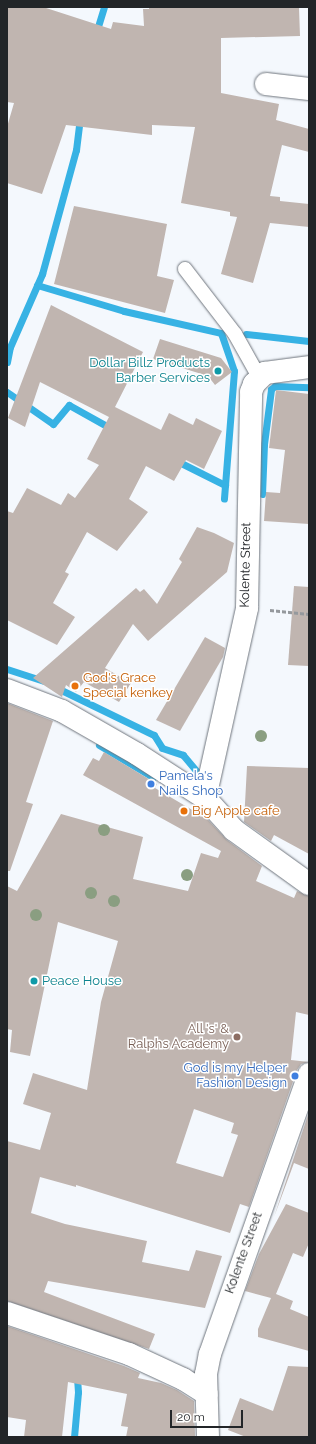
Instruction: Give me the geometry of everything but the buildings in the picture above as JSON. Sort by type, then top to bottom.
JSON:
[{"type":"street","points":[[266,84],[309,89]]},
{"type":"street","points":[[259,377],[265,373],[309,367]]},
{"type":"street","name":"Kolente Street","points":[[205,798],[247,608],[251,392],[259,377]]},
{"type":"street","points":[[7,690],[62,711],[136,754],[205,798],[234,830],[309,884]]},
{"type":"street","name":"Kolente Street","points":[[208,1437],[206,1374],[210,1354],[309,1074]]},
{"type":"street","points":[[7,1313],[129,1354],[183,1379],[207,1394]]},
{"type":"lane","points":[[185,269],[234,334],[259,377]]},
{"type":"path","points":[[247,608],[309,614]]},
{"type":"waterway","points":[[96,33],[104,7]]},
{"type":"waterway","points":[[7,362],[10,347],[42,274],[76,150],[80,118]]},
{"type":"waterway","points":[[37,285],[124,311],[221,333],[234,371],[224,499]]},
{"type":"waterway","points":[[246,334],[309,341]]},
{"type":"waterway","points":[[262,494],[264,444],[271,389],[275,386],[309,387]]},
{"type":"waterway","points":[[7,392],[53,424],[69,405],[112,429]]},
{"type":"waterway","points":[[175,460],[225,485]]},
{"type":"waterway","points":[[7,669],[43,681]]},
{"type":"waterway","points":[[55,687],[154,735],[162,748],[183,755],[204,780]]},
{"type":"waterway","points":[[99,745],[153,777]]},
{"type":"waterway","points":[[74,1437],[78,1392],[77,1376]]},
{"type":"place","name":"Dollar Billz Products Barber Services","points":[[218,371]]},
{"type":"place","name":"God's Grace Special kenkey","points":[[75,686]]},
{"type":"place","name":"Pamela's Nails Shop","points":[[151,784]]},
{"type":"place","name":"Big Apple cafe","points":[[184,811]]},
{"type":"place","name":"Peace House","points":[[34,981]]},
{"type":"place","name":"All 's' & Ralphs Academy","points":[[237,1037]]},
{"type":"place","name":"God is my Helper Fashion Design","points":[[295,1076]]}]
